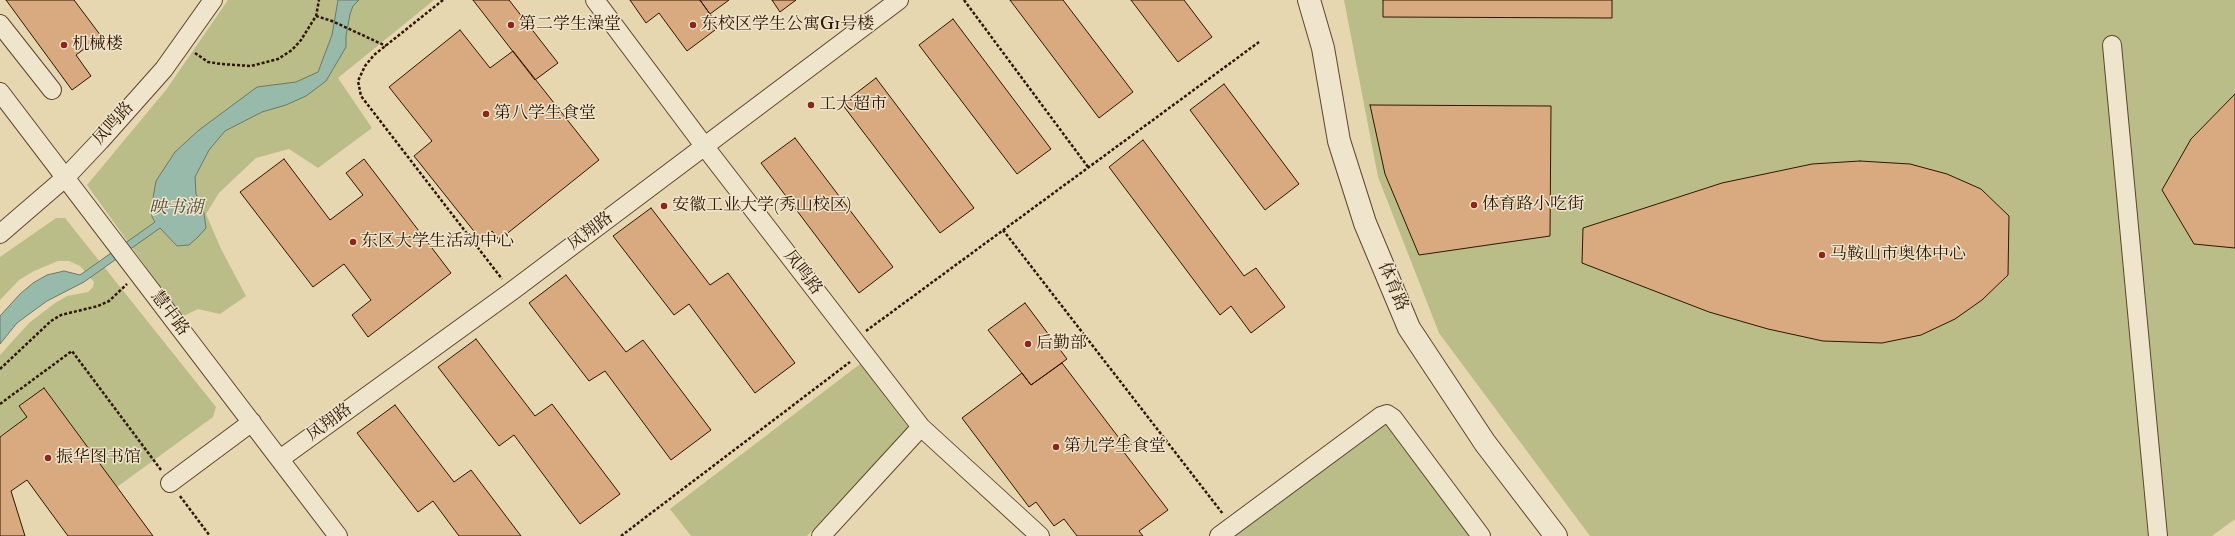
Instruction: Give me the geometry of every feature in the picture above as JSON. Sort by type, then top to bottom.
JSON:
[{"type":"street","name":"凤鸣路","points":[[0,234],[66,177],[164,69],[213,0]]},
{"type":"street","name":"凤鸣路","points":[[595,0],[921,427],[1040,536]]},
{"type":"street","name":"凤翔路","points":[[280,459],[512,291],[899,0]]},
{"type":"street","name":"体育路","points":[[1309,0],[1323,48],[1339,141],[1365,223],[1409,328],[1485,443],[1556,536]]},
{"type":"street","points":[[2,30],[52,90]]},
{"type":"street","points":[[2112,45],[2158,536]]},
{"type":"street","name":"慧中路","points":[[0,92],[338,536]]},
{"type":"street","points":[[1225,531],[1381,416],[1387,414],[1393,418],[1481,536]]},
{"type":"street","points":[[170,483],[252,422]]},
{"type":"street","points":[[821,536],[921,427]]},
{"type":"path","points":[[182,44],[208,62],[251,66],[278,59],[292,50],[301,40],[316,16],[319,0]]},
{"type":"path","points":[[443,0],[386,46],[365,66],[358,81],[361,96],[512,291]]},
{"type":"path","points":[[964,0],[1088,167]]},
{"type":"path","points":[[316,16],[332,21],[386,46]]},
{"type":"path","points":[[621,536],[1003,230],[1259,42]]},
{"type":"path","points":[[1003,230],[1225,531]]},
{"type":"path","points":[[0,369],[51,321],[61,315],[98,306],[109,301],[138,272]]},
{"type":"path","points":[[0,404],[72,351],[210,536]]},
{"type":"green space","points":[[228,0],[434,0],[338,78],[372,128],[318,168],[289,149],[256,158],[219,193],[206,214],[221,249],[246,296],[220,314],[198,309],[182,317],[87,185],[166,90]]},
{"type":"green space","name":"马鞍山市奥体中心","points":[[1344,0],[2235,0],[2235,519],[2212,536],[1590,536],[1439,333],[1378,177]]},
{"type":"green space","points":[[56,218],[65,218],[216,407],[213,417],[117,487],[44,389],[19,406],[27,417],[0,436],[0,355],[29,323],[55,303],[67,296],[88,292],[93,287],[94,282],[80,266],[69,261],[58,261],[34,271],[19,280],[0,300],[0,257]]},
{"type":"green space","points":[[860,364],[908,427],[807,536],[691,536],[670,509]]},
{"type":"green space","points":[[1389,423],[1476,536],[1229,536],[1378,426]]},
{"type":"water","name":"映书湖","points":[[338,0],[359,0],[353,6],[350,14],[346,36],[346,47],[326,81],[306,96],[286,105],[262,112],[225,131],[209,150],[195,177],[196,194],[204,213],[206,228],[198,237],[189,245],[177,246],[160,228],[84,282],[47,301],[17,323],[0,344],[0,316],[20,294],[33,283],[47,275],[64,271],[80,275],[155,222],[152,217],[156,181],[175,152],[199,130],[257,87],[296,82],[318,72],[332,35]]},
{"type":"building","name":"机械楼","points":[[6,0],[74,0],[101,36],[76,55],[91,76],[72,90]]},
{"type":"building","name":"第二学生澡堂","points":[[473,0],[509,0],[558,63],[535,80]]},
{"type":"building","name":"东校区学生公寓G1号楼","points":[[630,0],[700,0],[719,27],[687,51],[659,13],[646,23]]},
{"type":"building","points":[[700,0],[729,0],[710,14]]},
{"type":"building","points":[[772,0],[796,0],[780,12]]},
{"type":"building","points":[[1010,0],[1063,0],[1133,92],[1099,118]]},
{"type":"building","points":[[1131,0],[1184,0],[1212,37],[1178,62]]},
{"type":"building","points":[[1383,0],[1612,0],[1612,18],[1383,17]]},
{"type":"building","points":[[953,19],[1051,149],[1017,174],[919,45]]},
{"type":"building","name":"第八学生食堂","points":[[460,30],[490,68],[513,51],[599,160],[499,240],[492,231],[481,240],[414,156],[432,141],[389,87]]},
{"type":"building","points":[[876,78],[974,208],[940,233],[842,104]]},
{"type":"building","points":[[1224,84],[1299,184],[1265,210],[1190,110]]},
{"type":"building","points":[[2235,94],[2235,248],[2194,244],[2162,190],[2191,139]]},
{"type":"building","name":"体育路小吃街","points":[[1370,105],[1551,106],[1550,236],[1419,255],[1385,174]]},
{"type":"building","points":[[795,138],[893,267],[859,293],[761,163]]},
{"type":"building","points":[[1143,140],[1244,276],[1256,268],[1285,307],[1251,333],[1231,306],[1220,315],[1109,167]]},
{"type":"building","name":"东区大学生活动中心","points":[[284,159],[330,220],[363,195],[346,173],[364,159],[451,273],[368,337],[352,315],[371,300],[344,264],[313,287],[240,192]]},
{"type":"building","points":[[1860,161],[1910,164],[1947,174],[1981,189],[2009,216],[2008,275],[1982,300],[1955,319],[1921,335],[1882,343],[1823,341],[1768,329],[1709,312],[1582,263],[1583,228],[1722,183],[1812,164]]},
{"type":"building","points":[[651,208],[710,285],[728,273],[795,363],[755,393],[689,304],[674,315],[613,236]]},
{"type":"building","points":[[566,275],[626,352],[643,340],[711,430],[671,460],[605,371],[589,381],[529,303]]},
{"type":"building","name":"后勤部","points":[[1025,303],[1067,359],[1031,385],[988,330]]},
{"type":"building","points":[[476,339],[535,416],[552,404],[620,494],[580,524],[514,435],[499,446],[438,367]]},
{"type":"building","name":"第九学生食堂","points":[[1062,363],[1119,438],[1125,434],[1133,443],[1123,451],[1168,510],[1139,531],[1143,536],[1077,536],[1064,519],[1054,526],[1036,502],[1029,507],[962,418],[1022,373],[1031,385]]},
{"type":"building","name":"振华图书馆","points":[[44,388],[153,536],[68,536],[27,480],[11,491],[25,536],[0,536],[0,437],[27,417],[19,406]]},
{"type":"building","points":[[395,405],[454,482],[471,470],[521,536],[459,536],[433,501],[418,512],[357,433]]},
{"type":"place","name":"第二学生澡堂","points":[[511,25]]},
{"type":"place","name":"东校区学生公寓G1号楼","points":[[693,25]]},
{"type":"place","name":"机械楼","points":[[64,45]]},
{"type":"place","name":"工大超市","points":[[811,105]]},
{"type":"place","name":"第八学生食堂","points":[[486,114]]},
{"type":"place","name":"体育路小吃街","points":[[1474,205]]},
{"type":"place","name":"安徽工业大学(秀山校区)","points":[[664,206]]},
{"type":"place","name":"东区大学生活动中心","points":[[353,242]]},
{"type":"place","name":"马鞍山市奥体中心","points":[[1822,255]]},
{"type":"place","name":"后勤部","points":[[1028,344]]},
{"type":"place","name":"第九学生食堂","points":[[1056,447]]},
{"type":"place","name":"振华图书馆","points":[[48,458]]}]
